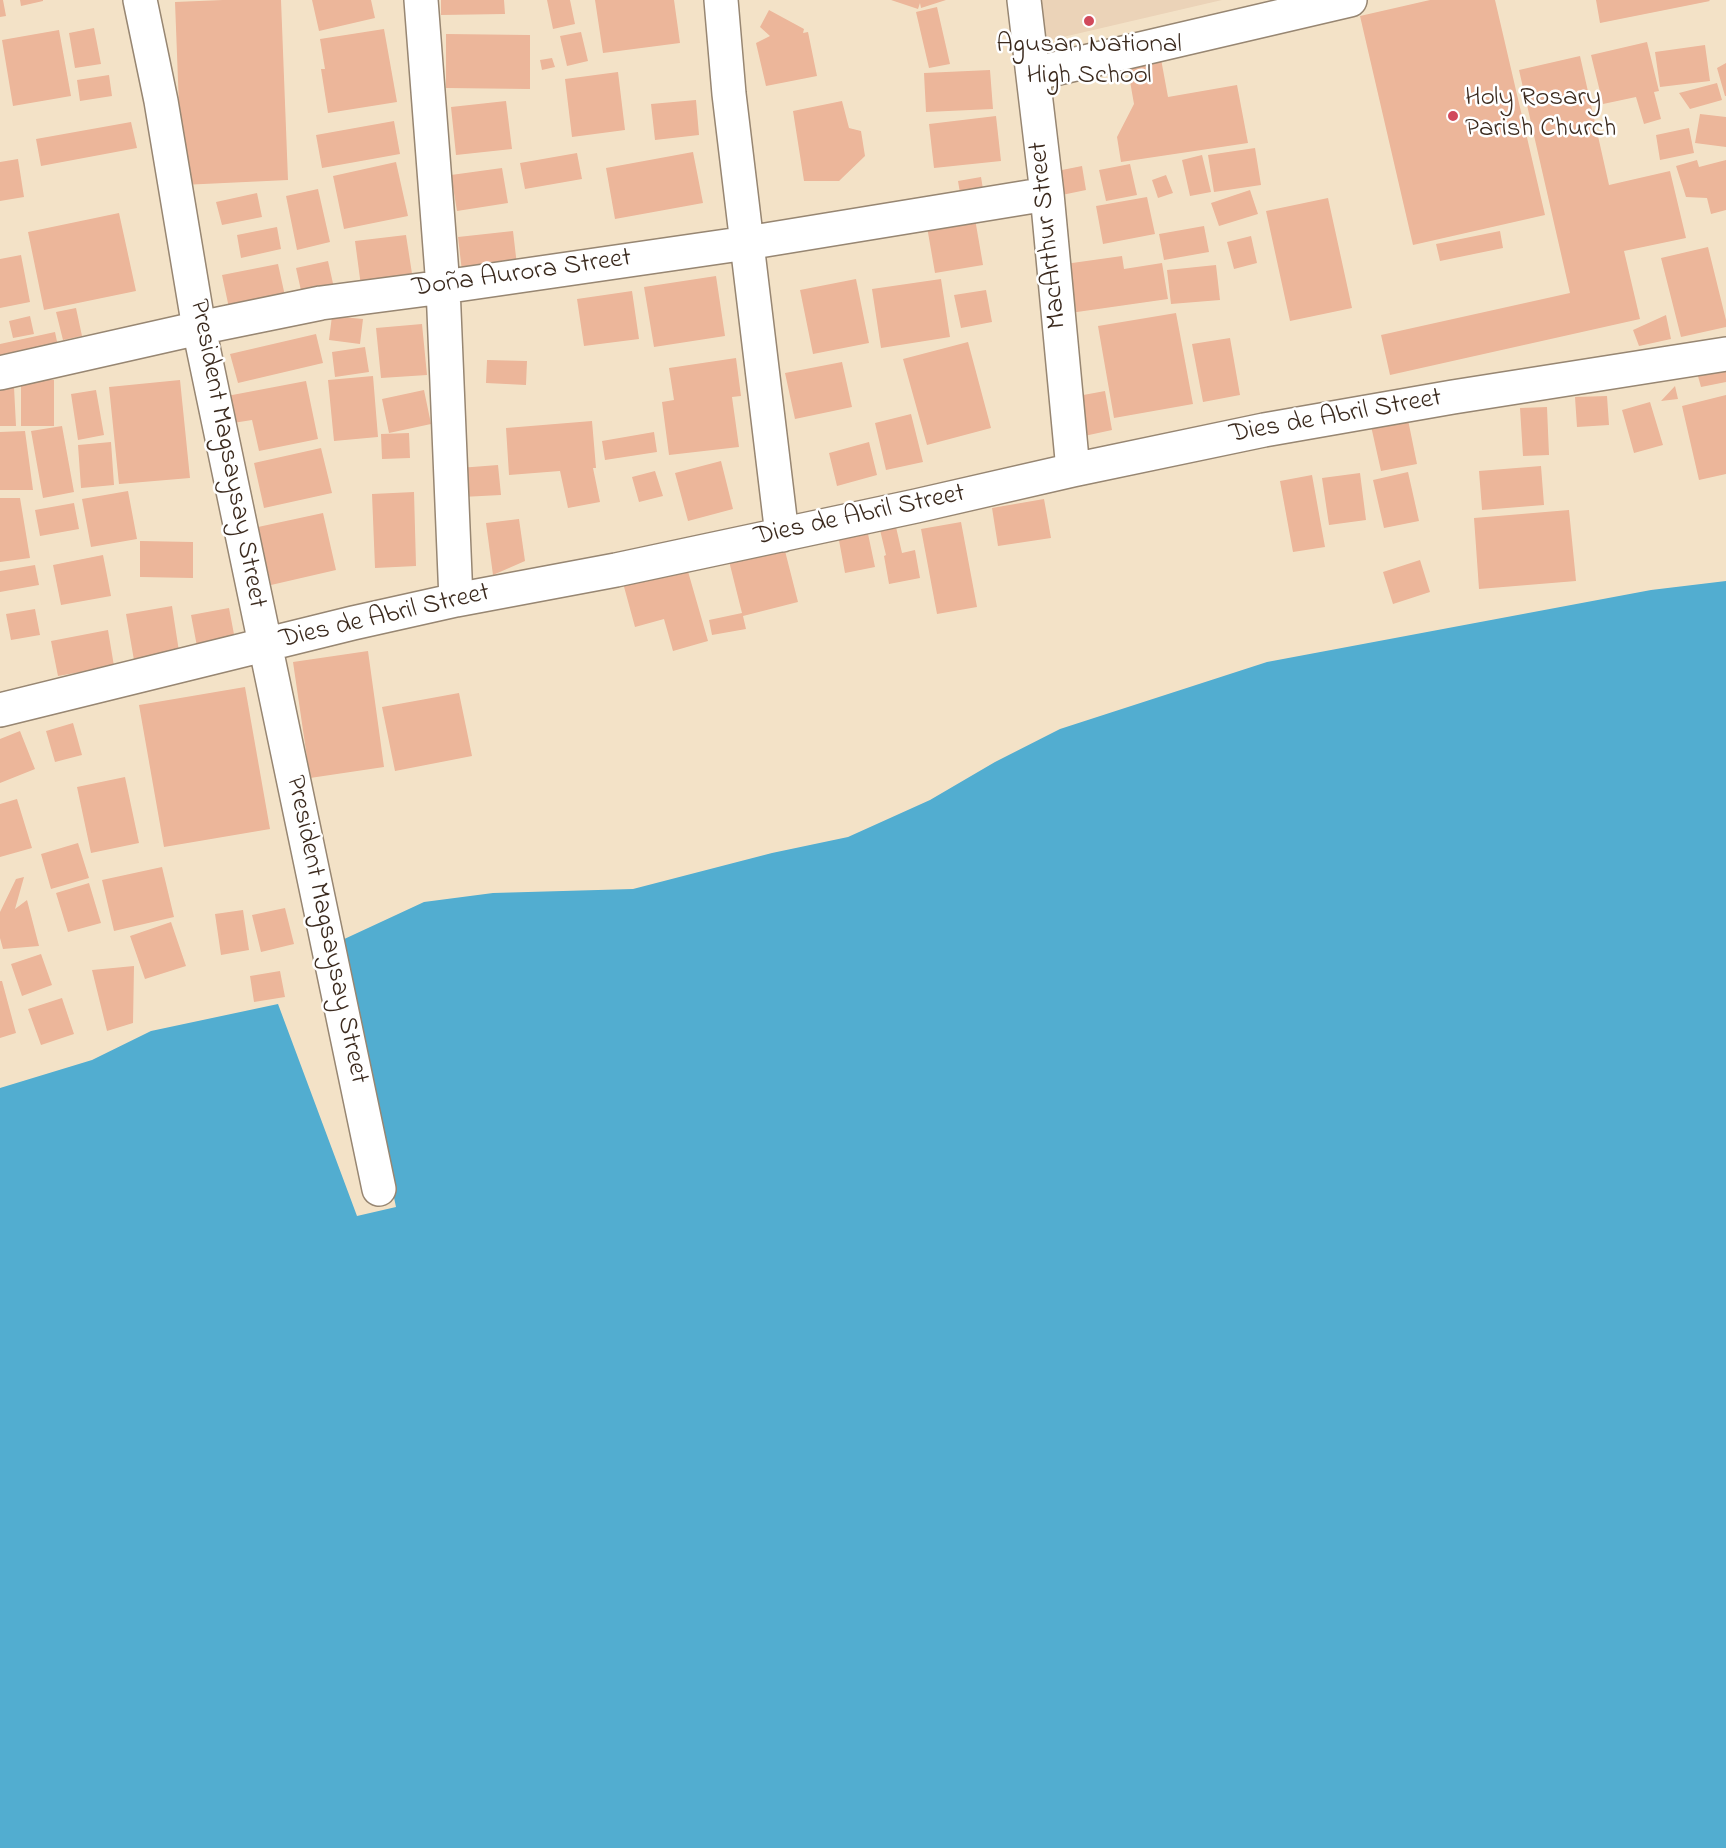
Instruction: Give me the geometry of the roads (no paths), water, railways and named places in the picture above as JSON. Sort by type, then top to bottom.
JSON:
[{"type":"street","name":"President Magsaysay Street","points":[[140,0],[161,101],[199,328],[379,1189]]},
{"type":"street","points":[[421,0],[443,287],[456,600]]},
{"type":"street","points":[[721,0],[729,94],[782,535]]},
{"type":"street","name":"MacArthur Street","points":[[1024,0],[1047,194],[1073,470]]},
{"type":"street","points":[[1033,74],[1350,0]]},
{"type":"street","name":"Doña Aurora Street","points":[[0,373],[321,303],[747,243],[1047,194]]},
{"type":"street","name":"Dies de Abril Street","points":[[0,710],[456,600],[616,570],[1264,430],[1453,397],[1726,354]]},
{"type":"water","points":[[1726,581],[1726,1848],[0,1848],[0,1088],[92,1060],[151,1031],[278,1004],[357,1216],[396,1207],[340,941],[424,902],[493,893],[633,889],[772,853],[848,837],[930,800],[995,762],[1060,729],[1267,662],[1651,590]]},
{"type":"place","name":"Agusan National High School","points":[[1089,21]]},
{"type":"place","name":"Holy Rosary Parish Church","points":[[1453,116]]}]
